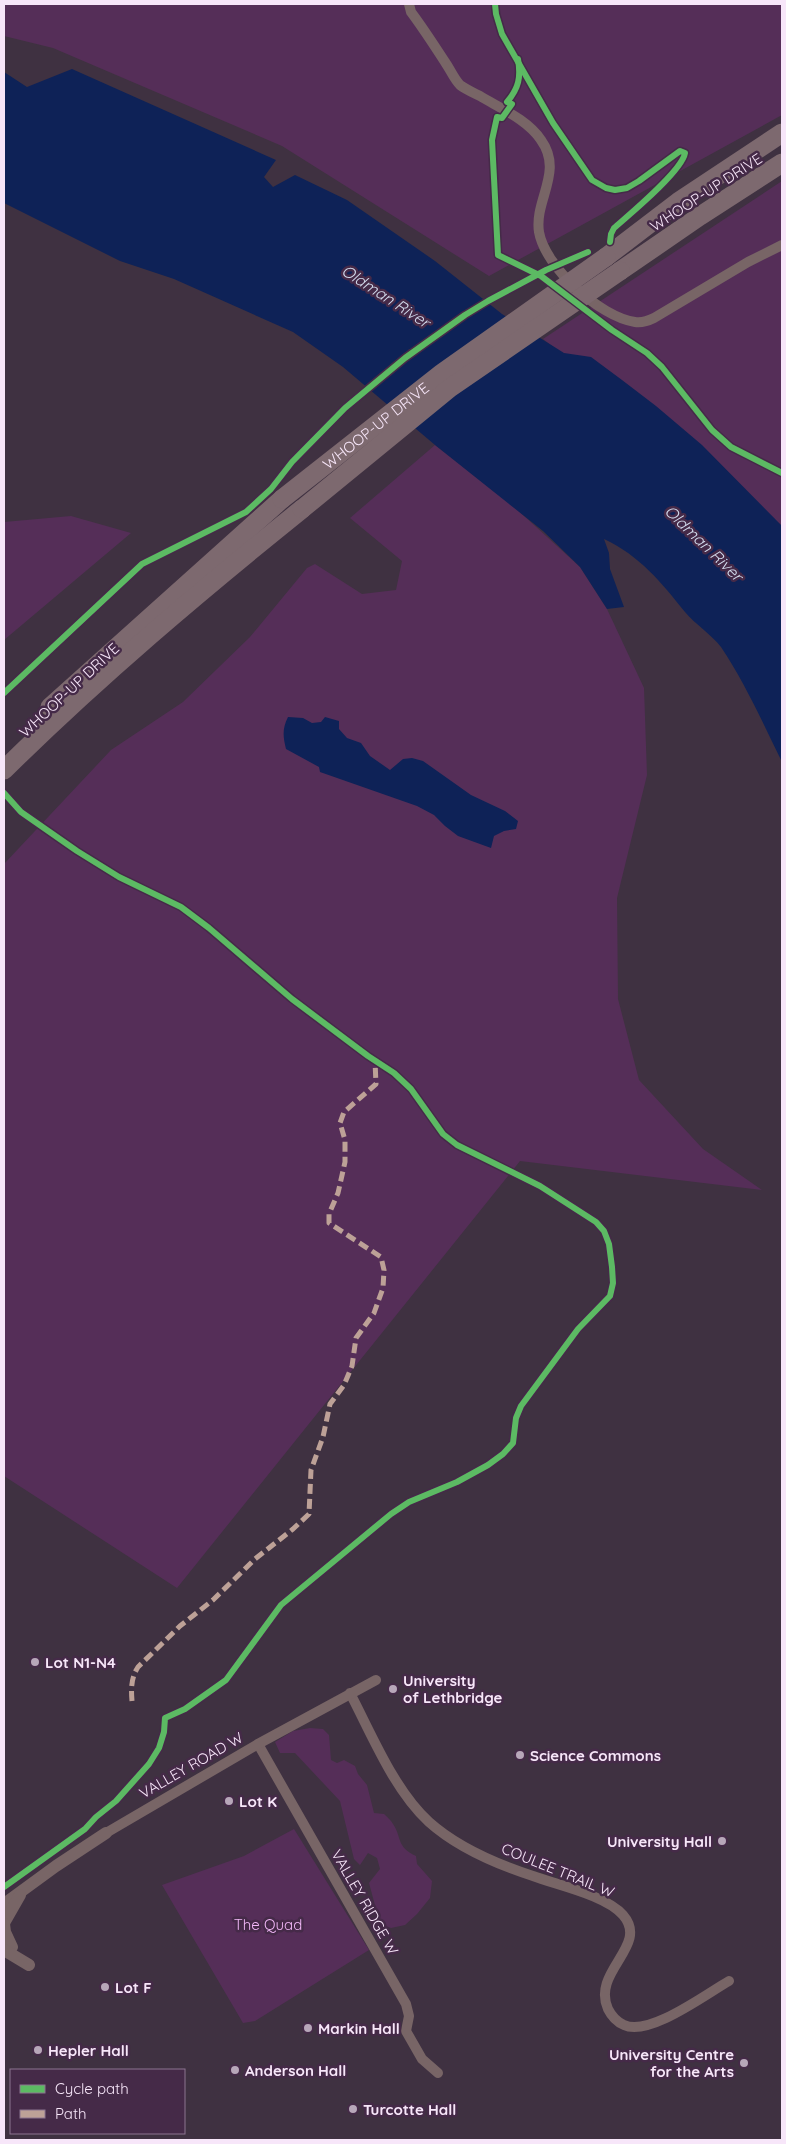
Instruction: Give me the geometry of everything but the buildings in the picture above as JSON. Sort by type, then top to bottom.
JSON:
[{"type":"highway","points":[[606,258],[678,202],[782,133]]},
{"type":"highway","name":"WHOOP-UP DRIVE","points":[[4,752],[122,641],[282,499],[442,373],[606,258],[782,143]]},
{"type":"highway","name":"WHOOP-UP DRIVE","points":[[4,770],[139,645],[211,583],[450,388],[700,216],[782,163]]},
{"type":"street","points":[[409,4],[412,12],[460,85],[507,111],[541,138],[547,152],[550,174],[539,220],[540,234],[549,254],[564,275],[574,287],[595,303],[621,318],[635,322],[645,322],[748,262],[782,245]]},
{"type":"street","name":"VALLEY ROAD W","points":[[4,1904],[106,1833],[258,1744],[376,1680]]},
{"type":"street","name":"COULEE TRAIL W","points":[[350,1694],[403,1791],[428,1821],[457,1842],[478,1854],[524,1873],[593,1897],[611,1906],[623,1915],[628,1924],[628,1944],[625,1952],[610,1972],[604,1994],[608,2007],[615,2018],[623,2025],[633,2028],[644,2027],[669,2016],[728,1981]]},
{"type":"street","name":"VALLEY RIDGE W","points":[[258,1744],[406,2004],[409,2016],[406,2031],[422,2059],[438,2073]]},
{"type":"street","points":[[26,1887],[4,1923],[8,1949],[29,1965]]},
{"type":"green space","points":[[4,4],[782,4],[782,115],[489,276],[282,146],[53,48],[4,36]]},
{"type":"green space","points":[[782,181],[782,526],[543,339]]},
{"type":"green space","points":[[435,445],[512,505],[580,567],[607,609],[644,688],[647,775],[617,898],[618,999],[639,1080],[703,1149],[762,1190],[520,1161],[177,1588],[4,1476],[4,864],[111,750],[183,702],[250,637],[307,568],[315,564],[362,594],[396,590],[402,561],[350,518]]},
{"type":"green space","points":[[71,516],[131,533],[4,640],[4,522]]},
{"type":"green space","points":[[310,1728],[323,1729],[329,1735],[331,1760],[337,1763],[344,1760],[355,1766],[358,1774],[367,1785],[374,1813],[384,1814],[390,1820],[396,1829],[402,1845],[416,1856],[417,1864],[432,1881],[430,1898],[405,1925],[391,1928],[380,1924],[369,1883],[380,1869],[377,1858],[368,1853],[360,1865],[354,1859],[340,1801],[295,1753],[280,1753],[275,1742],[293,1731]]},
{"type":"green space","name":"The Quad","points":[[294,1829],[369,1950],[255,2021],[243,2023],[162,1885],[244,1856]]},
{"type":"water","name":"Oldman River","points":[[72,69],[276,160],[264,177],[273,187],[295,175],[347,200],[435,261],[502,314],[564,353],[591,357],[656,406],[702,445],[782,526],[782,762],[746,689],[721,647],[689,617],[649,571],[628,553],[604,539],[609,553],[610,569],[624,607],[607,609],[580,567],[543,531],[435,445],[343,367],[293,332],[174,279],[120,261],[4,203],[4,72],[27,87]]},
{"type":"water","points":[[288,717],[303,718],[312,723],[321,722],[325,717],[339,721],[339,729],[347,738],[361,743],[370,756],[390,770],[403,759],[412,758],[423,761],[471,795],[505,811],[518,821],[516,829],[504,831],[494,836],[491,848],[458,836],[434,815],[417,806],[320,772],[319,767],[286,749],[284,733]]},
{"type":"pier","points":[[488,300],[492,303],[468,316],[440,335],[369,392],[366,389],[403,357],[409,349],[414,349]]},
{"type":"marked path","points":[[132,1701],[132,1683],[138,1667],[180,1626],[213,1600],[255,1559],[309,1514],[311,1470],[323,1437],[330,1404],[344,1385],[352,1366],[356,1338],[374,1313],[383,1288],[384,1270],[381,1257],[329,1223],[329,1214],[338,1193],[345,1162],[345,1140],[340,1123],[344,1112],[376,1084],[375,1061]]},
{"type":"cycle path","points":[[495,4],[502,34],[553,123],[592,180],[606,188],[615,190],[627,188],[680,151],[685,153],[682,161],[665,181],[614,228],[610,242]]},
{"type":"cycle path","points":[[518,59],[518,82],[507,102],[512,104],[502,118],[497,117],[492,140],[498,255],[541,276],[612,330],[647,353],[662,367],[712,430],[731,447],[782,473]]},
{"type":"cycle path","points":[[4,693],[142,564],[246,512],[271,489],[292,462],[345,408],[405,358],[488,301],[546,270],[588,252]]},
{"type":"cycle path","points":[[4,793],[21,812],[77,851],[119,877],[181,907],[209,928],[292,999],[368,1056],[394,1073],[411,1089],[443,1134],[457,1145],[540,1186],[596,1222],[604,1231],[609,1244],[613,1283],[610,1296],[578,1329],[521,1406],[516,1418],[513,1443],[503,1454],[488,1465],[457,1482],[409,1502],[391,1514],[281,1605],[226,1680],[185,1709],[165,1718],[164,1732],[159,1748],[149,1764],[116,1801],[96,1817],[85,1829],[4,1887]]},
{"type":"place","name":"Lot N1-N4","points":[[35,1662]]},
{"type":"place","name":"University of Lethbridge","points":[[393,1689]]},
{"type":"place","name":"Science Commons","points":[[520,1755]]},
{"type":"place","name":"Lot K","points":[[229,1801]]},
{"type":"place","name":"University Hall","points":[[722,1841]]},
{"type":"place","name":"Lot F","points":[[105,1987]]},
{"type":"place","name":"Markin Hall","points":[[308,2028]]},
{"type":"place","name":"Hepler Hall","points":[[38,2050]]},
{"type":"place","name":"University Centre for the Arts","points":[[744,2063]]},
{"type":"place","name":"Anderson Hall","points":[[235,2070]]},
{"type":"place","name":"Turcotte Hall","points":[[353,2109]]}]
